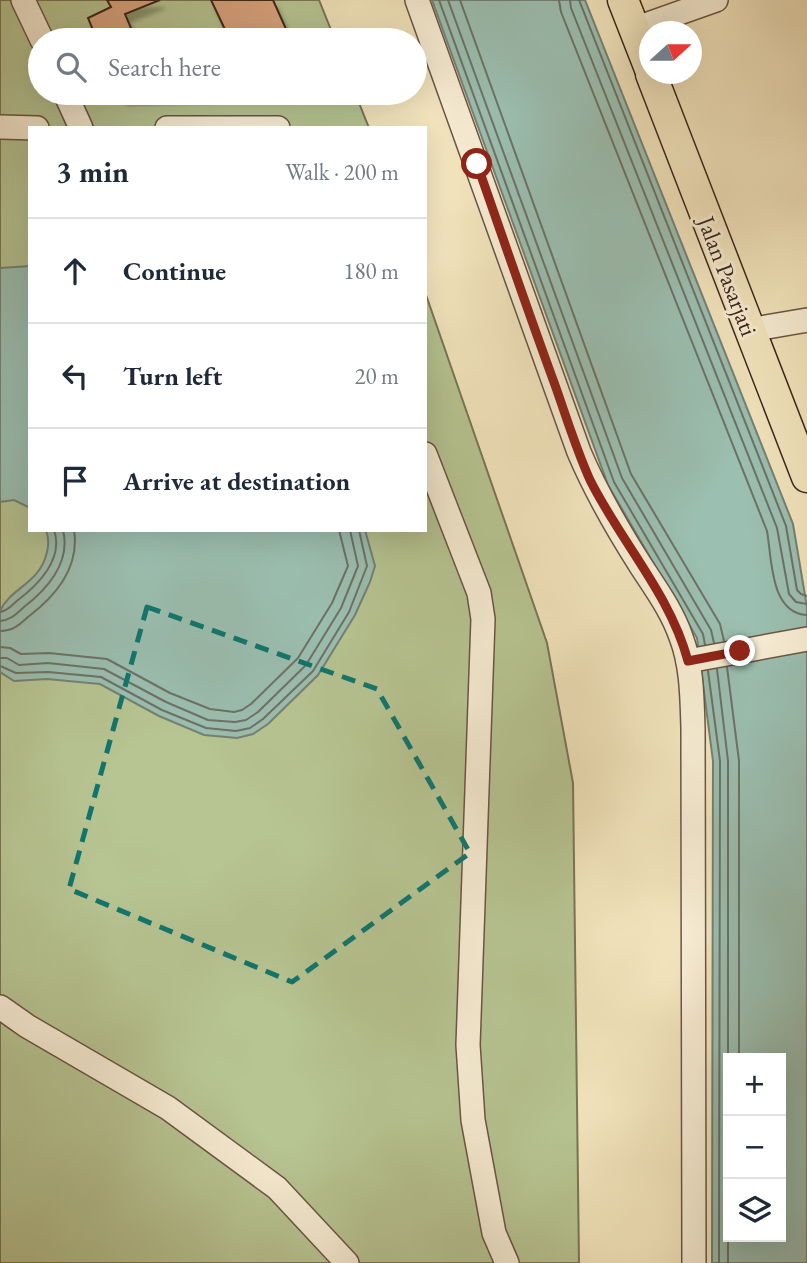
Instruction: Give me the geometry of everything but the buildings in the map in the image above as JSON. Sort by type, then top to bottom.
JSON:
[{"type":"main road","name":"Jalan Pasarjati","points":[[623,0],[639,42]]},
{"type":"main road","name":"Jalan Pasarjati","points":[[655,84],[807,477]]},
{"type":"street","points":[[23,0],[36,28]]},
{"type":"street","points":[[417,0],[579,452],[602,501],[664,600],[681,636],[688,661],[693,740],[694,1263]]},
{"type":"street","points":[[634,29],[716,0]]},
{"type":"street","points":[[70,105],[80,126]]},
{"type":"street","points":[[0,127],[28,128]]},
{"type":"street","points":[[749,330],[807,320]]},
{"type":"street","points":[[427,459],[479,593],[482,619],[468,1045],[475,1133],[494,1233],[507,1263]]},
{"type":"street","points":[[688,661],[807,639]]},
{"type":"street","points":[[0,1007],[48,1039],[168,1108],[278,1188],[347,1263]]},
{"type":"highlighted area","points":[[147,607],[377,689],[470,853],[292,982],[69,889]]},
{"type":"green space","points":[[0,0],[319,0],[330,28],[28,28],[28,105],[360,105],[368,126],[28,126],[28,532],[427,532],[427,298],[547,643],[573,783],[579,1263],[0,1263]]},
{"type":"water","points":[[432,0],[585,0],[793,524],[807,607],[807,1263],[712,1263],[713,761],[697,638],[608,485]]},
{"type":"water","points":[[28,266],[28,507],[14,500],[0,502],[0,268]]},
{"type":"water","points":[[47,532],[366,532],[375,566],[355,615],[318,675],[268,724],[253,734],[237,738],[204,735],[159,716],[100,684],[47,679],[14,681],[0,672],[0,611],[11,596],[38,571],[47,552]]},
{"type":"route","points":[[477,164],[579,452],[591,480],[664,600],[681,636],[688,661],[740,651]]}]
